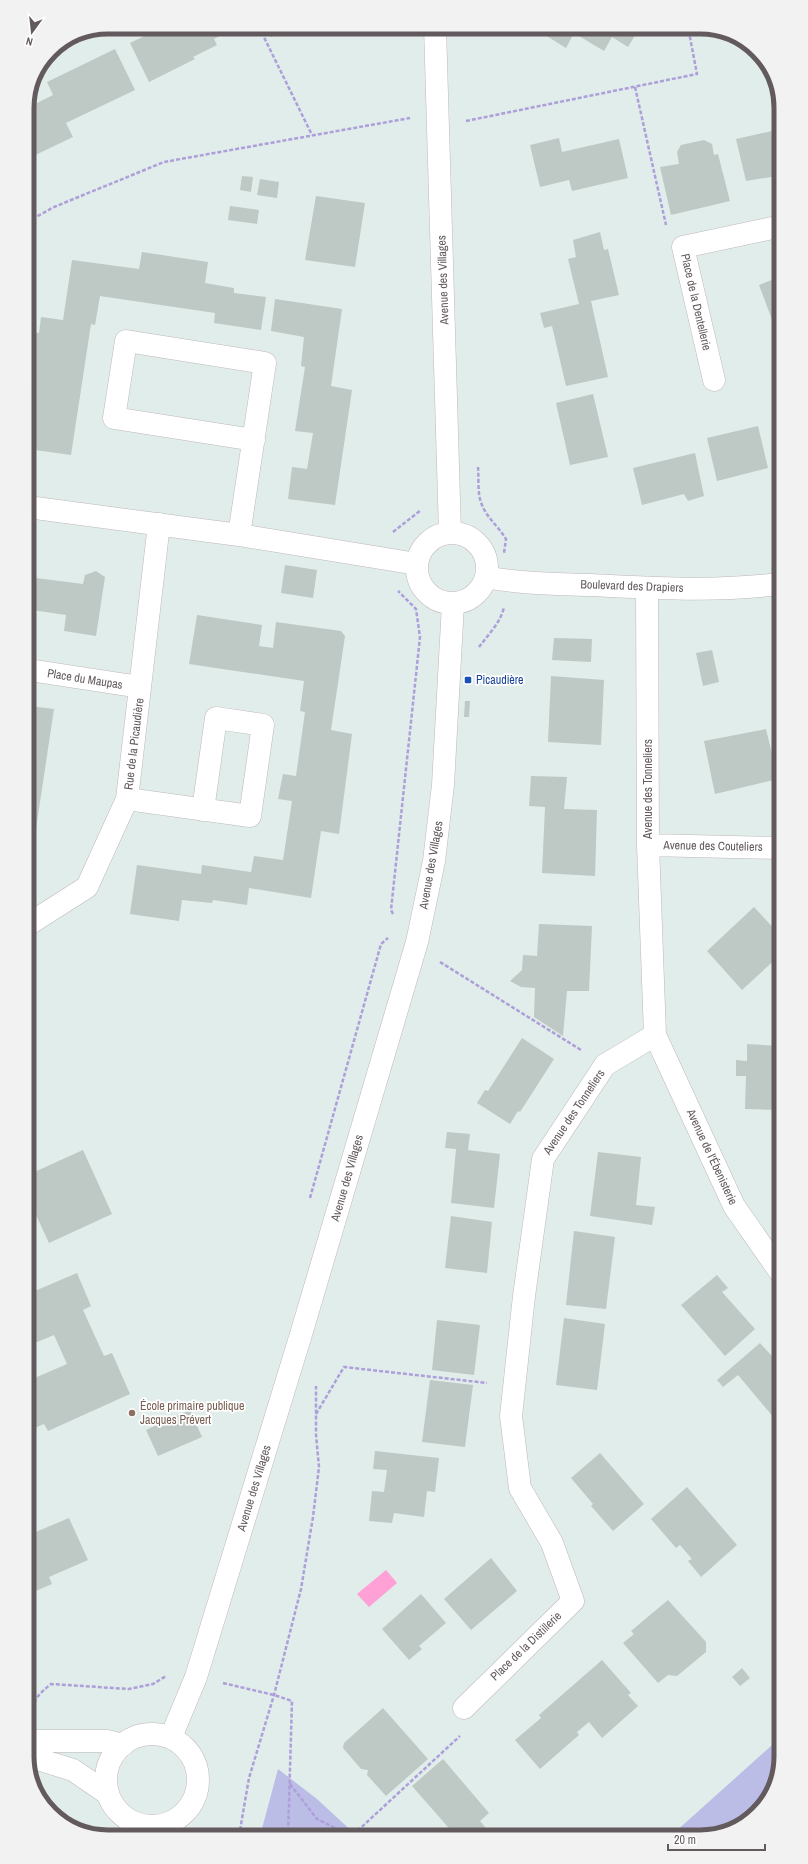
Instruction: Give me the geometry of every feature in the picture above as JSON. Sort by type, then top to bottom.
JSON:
[{"type":"street","name":"Avenue des Villages","points":[[435,34],[450,533]]},
{"type":"street","name":"Place de la Dentellerie","points":[[714,380],[683,247],[774,228]]},
{"type":"street","points":[[239,536],[254,440],[266,363],[126,342],[114,418],[254,440]]},
{"type":"street","points":[[34,508],[159,524],[417,564]]},
{"type":"street","name":"Rue de la Picaudière","points":[[34,921],[87,887],[127,799],[159,524]]},
{"type":"street","points":[[443,533],[450,533],[467,536],[477,543],[484,553],[487,564],[486,577],[482,587],[474,595],[464,601],[453,604],[442,602],[432,597],[424,590],[418,580],[417,564],[418,557],[423,546],[432,538],[443,533]]},
{"type":"street","name":"Boulevard des Drapiers","points":[[486,577],[520,582],[647,588],[753,587],[774,584]]},
{"type":"street","name":"Avenue des Tonneliers","points":[[566,1578],[552,1543],[520,1488],[511,1416],[524,1296],[543,1159],[605,1065],[655,1035],[648,845],[647,588]]},
{"type":"street","name":"Avenue des Villages","points":[[171,1737],[196,1677],[304,1323],[417,942],[434,860],[444,785],[453,604]]},
{"type":"street","name":"Place du Maupas","points":[[34,671],[140,688]]},
{"type":"street","points":[[127,799],[203,810],[250,816],[263,725],[216,718],[203,810]]},
{"type":"street","name":"Avenue des Couteliers","points":[[648,845],[774,848]]},
{"type":"street","name":"Avenue de l'Ébenisterie","points":[[655,1035],[734,1206],[774,1263]]},
{"type":"street","name":"Place de la Distillerie","points":[[464,1708],[573,1601],[566,1578]]},
{"type":"street","points":[[147,1830],[124,1817],[114,1806],[108,1794],[106,1780],[109,1759],[126,1741],[140,1735],[156,1733],[171,1737],[184,1746],[194,1760],[199,1775],[198,1791],[191,1806],[180,1817],[166,1825],[152,1830]]},
{"type":"street","points":[[34,1741],[106,1741],[122,1745]]},
{"type":"street","points":[[34,1757],[73,1770],[108,1794]]},
{"type":"path","points":[[262,34],[312,135]]},
{"type":"path","points":[[460,122],[697,74],[689,34]]},
{"type":"path","points":[[635,87],[667,233],[683,247]]},
{"type":"path","points":[[34,219],[54,207],[164,162],[438,112]]},
{"type":"path","points":[[394,915],[391,910],[420,637],[416,609],[395,587]]},
{"type":"path","points":[[308,1203],[381,944],[390,935]]},
{"type":"path","points":[[437,960],[605,1065]]},
{"type":"path","points":[[316,1416],[344,1367],[514,1386]]},
{"type":"path","points":[[166,1676],[170,1671]]},
{"type":"path","points":[[34,1701],[39,1693],[51,1684],[129,1689],[153,1684],[166,1676],[177,1673],[274,1695],[292,1701],[288,1830]]},
{"type":"path","points":[[240,1830],[249,1778],[274,1695]]},
{"type":"path","points":[[358,1830],[463,1733]]},
{"type":"path","points":[[290,1783],[317,1818],[340,1830]]},
{"type":"shaded area","points":[[386,1570],[397,1583],[369,1607],[357,1594]]},
{"type":"shaded area","points":[[774,1743],[774,1761],[770,1780],[759,1801],[745,1815],[724,1826],[700,1830],[677,1830]]},
{"type":"shaded area","points":[[278,1769],[317,1799],[351,1830],[262,1830]]},
{"type":"building","points":[[149,34],[224,34],[214,39],[217,45],[193,57],[195,59],[149,82],[130,43]]},
{"type":"building","points":[[270,34],[277,34],[271,37]]},
{"type":"building","points":[[543,34],[573,34],[566,48]]},
{"type":"building","points":[[576,34],[636,34],[628,47],[612,37],[604,51]]},
{"type":"building","points":[[115,49],[135,90],[66,123],[73,137],[34,156],[34,104],[53,95],[47,82]]},
{"type":"building","points":[[774,131],[774,176],[746,181],[736,139]]},
{"type":"building","points":[[559,138],[562,152],[619,139],[628,178],[572,191],[569,180],[540,187],[530,145]]},
{"type":"building","points":[[704,140],[712,144],[714,155],[718,154],[730,201],[671,215],[660,167],[679,164],[677,152],[681,145]]},
{"type":"building","points":[[242,176],[253,177],[251,192],[240,190]]},
{"type":"building","points":[[260,179],[279,182],[277,198],[257,195]]},
{"type":"building","points":[[316,196],[365,203],[355,267],[305,260]]},
{"type":"building","points":[[230,206],[259,210],[257,224],[228,220]]},
{"type":"building","points":[[600,232],[604,250],[608,249],[619,295],[591,301],[608,377],[566,386],[552,326],[544,328],[540,313],[579,304],[568,259],[576,257],[573,240]]},
{"type":"building","points":[[142,252],[208,262],[205,283],[234,288],[234,293],[266,297],[261,330],[214,323],[215,313],[100,296],[95,325],[91,324],[71,455],[34,450],[34,370],[36,357],[34,356],[34,332],[39,333],[41,317],[63,320],[72,260],[139,269]]},
{"type":"building","points":[[774,279],[774,325],[759,285]]},
{"type":"building","points":[[275,299],[342,309],[331,386],[352,390],[335,505],[288,499],[292,467],[307,469],[313,433],[295,431],[305,367],[301,366],[304,337],[271,331]]},
{"type":"building","points":[[593,394],[608,457],[570,465],[556,403]]},
{"type":"building","points":[[758,426],[768,468],[717,481],[707,438]]},
{"type":"building","points":[[695,453],[704,496],[688,501],[684,494],[642,505],[633,468]]},
{"type":"building","points":[[285,565],[317,570],[313,598],[281,593]]},
{"type":"building","points":[[96,571],[105,577],[96,636],[64,631],[66,615],[34,610],[34,578],[83,584],[85,575]]},
{"type":"building","points":[[197,615],[262,625],[259,646],[273,648],[276,622],[341,631],[345,636],[331,730],[352,734],[339,834],[321,831],[311,898],[249,888],[247,905],[213,900],[212,903],[182,900],[179,921],[130,914],[137,865],[201,874],[202,865],[251,872],[254,856],[283,860],[292,801],[278,799],[283,774],[296,776],[305,712],[300,711],[304,681],[189,664]]},
{"type":"building","points":[[554,638],[592,639],[591,662],[552,660]]},
{"type":"building","points":[[712,650],[719,682],[703,686],[696,653]]},
{"type":"building","points":[[551,676],[604,680],[601,745],[548,742]]},
{"type":"building","points":[[465,701],[470,701],[469,717],[464,717]]},
{"type":"building","points":[[34,707],[54,709],[34,842]]},
{"type":"building","points":[[766,729],[774,762],[774,780],[715,794],[704,741]]},
{"type":"building","points":[[531,776],[567,777],[564,809],[597,810],[595,876],[542,873],[545,807],[529,806]]},
{"type":"building","points":[[754,907],[774,929],[774,961],[742,990],[707,951]]},
{"type":"building","points":[[539,924],[592,926],[589,991],[567,991],[563,1036],[534,1017],[535,988],[521,987],[510,981],[522,970],[523,955],[537,956]]},
{"type":"building","points":[[522,1038],[554,1059],[520,1112],[518,1111],[510,1124],[477,1103],[485,1090],[488,1091]]},
{"type":"building","points":[[747,1044],[774,1046],[774,1110],[745,1109],[746,1076],[736,1076],[736,1060],[747,1061]]},
{"type":"building","points":[[447,1132],[470,1134],[468,1150],[500,1154],[494,1208],[451,1203],[456,1149],[445,1148]]},
{"type":"building","points":[[83,1150],[112,1214],[49,1243],[34,1211],[34,1172]]},
{"type":"building","points":[[598,1152],[641,1157],[636,1205],[655,1207],[652,1225],[590,1216]]},
{"type":"building","points":[[451,1216],[492,1222],[487,1273],[445,1268]]},
{"type":"building","points":[[574,1231],[615,1237],[606,1309],[566,1305]]},
{"type":"building","points":[[77,1273],[91,1306],[83,1310],[104,1356],[112,1353],[130,1394],[48,1431],[44,1424],[34,1428],[34,1378],[67,1364],[54,1335],[34,1343],[34,1291]]},
{"type":"building","points":[[717,1275],[728,1288],[722,1292],[755,1329],[725,1356],[681,1305]]},
{"type":"building","points":[[564,1318],[605,1324],[597,1390],[556,1385]]},
{"type":"building","points":[[437,1320],[480,1325],[474,1375],[432,1370]]},
{"type":"building","points":[[760,1343],[774,1358],[774,1418],[738,1375],[723,1387],[717,1380]]},
{"type":"building","points":[[430,1380],[473,1385],[465,1447],[422,1442]]},
{"type":"building","points":[[190,1410],[202,1437],[158,1456],[146,1430]]},
{"type":"building","points":[[375,1451],[439,1458],[435,1492],[427,1491],[424,1517],[394,1513],[392,1523],[369,1521],[372,1491],[384,1492],[387,1470],[373,1469]]},
{"type":"building","points":[[600,1453],[644,1504],[613,1531],[591,1506],[593,1504],[571,1478]]},
{"type":"building","points":[[687,1487],[737,1545],[701,1577],[688,1561],[692,1559],[680,1545],[676,1548],[651,1519]]},
{"type":"building","points":[[69,1518],[88,1560],[49,1577],[52,1584],[34,1592],[34,1533]]},
{"type":"building","points":[[491,1558],[517,1591],[471,1630],[444,1599]]},
{"type":"building","points":[[421,1594],[446,1623],[419,1646],[422,1649],[409,1660],[382,1629]]},
{"type":"building","points":[[668,1600],[706,1642],[706,1652],[677,1676],[668,1675],[658,1683],[623,1643],[634,1634],[631,1631]]},
{"type":"building","points":[[602,1660],[631,1693],[628,1695],[638,1706],[602,1738],[589,1722],[577,1732],[579,1735],[540,1769],[515,1740],[541,1718],[539,1715]]},
{"type":"building","points":[[742,1668],[750,1678],[740,1686],[732,1677]]},
{"type":"building","points":[[383,1708],[428,1759],[386,1796],[367,1775],[368,1770],[361,1769],[343,1748],[344,1743]]},
{"type":"building","points":[[443,1759],[489,1813],[480,1821],[488,1830],[450,1830],[412,1786]]},
{"type":"place","name":"Picaudière","points":[[468,680]]},
{"type":"place","name":"École primaire publique Jacques Prévert","points":[[132,1413]]}]
